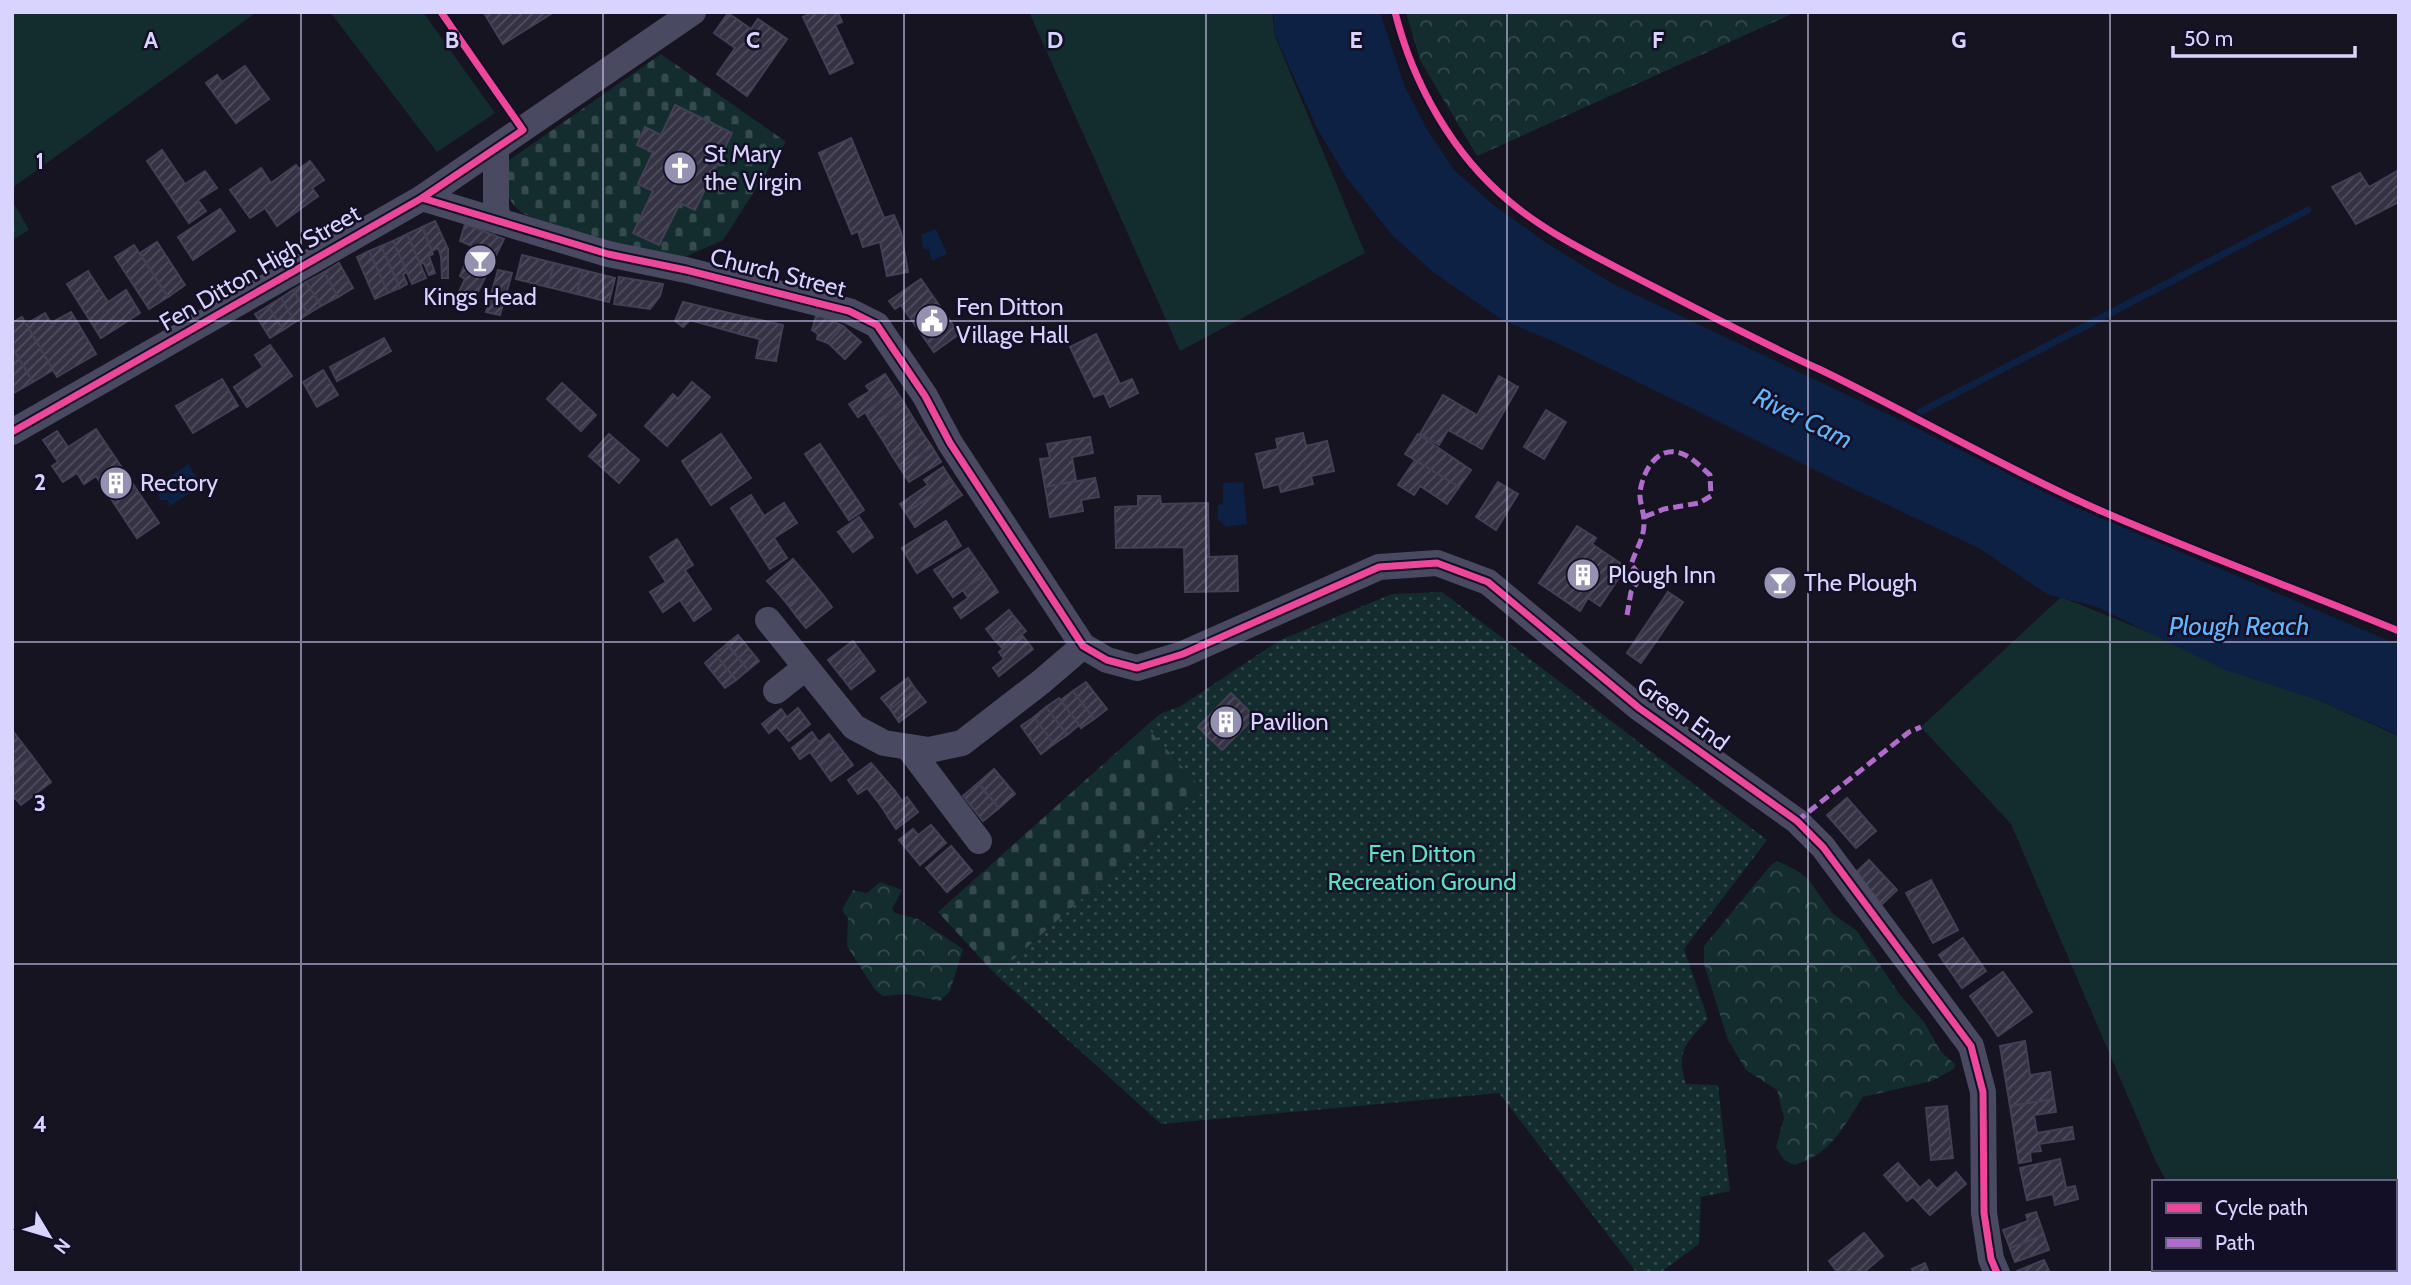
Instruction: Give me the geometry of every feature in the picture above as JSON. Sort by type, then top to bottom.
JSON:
[{"type":"street","name":"Fen Ditton High Street","points":[[12,432],[422,198],[693,12]]},
{"type":"street","points":[[496,148],[498,221]]},
{"type":"street","name":"Church Street","points":[[422,198],[608,254],[686,270],[849,311],[877,326],[925,396],[950,443],[1083,646]]},
{"type":"street","name":"Green End","points":[[1083,646],[1107,660],[1137,668],[1183,654],[1380,566],[1437,563],[1488,582],[1639,708],[1797,821],[1823,847],[1971,1046],[1983,1092],[1984,1213],[1997,1273]]},
{"type":"street","points":[[768,620],[854,727],[884,743],[929,750],[962,743],[1083,646]]},
{"type":"street","points":[[776,691],[805,668]]},
{"type":"street","points":[[908,747],[979,841]]},
{"type":"green space","points":[[12,12],[257,12],[12,188]]},
{"type":"green space","points":[[330,12],[423,12],[495,113],[437,152]]},
{"type":"green space","points":[[1029,12],[1272,12],[1275,36],[1365,253],[1180,351]]},
{"type":"green space","points":[[1406,12],[1796,12],[1477,156],[1420,60]]},
{"type":"green space","points":[[661,54],[786,142],[723,240],[678,260],[601,243],[524,214],[517,208],[507,191],[508,161]]},
{"type":"green space","points":[[12,200],[29,230],[12,240]]},
{"type":"green space","name":"Fen Ditton Recreation Ground","points":[[1442,592],[1767,840],[1684,949],[1708,1019],[1685,1048],[1683,1072],[1686,1084],[1718,1085],[1730,1191],[1701,1197],[1699,1244],[1660,1273],[1637,1273],[1499,1093],[1161,1124],[996,975],[1204,791],[1146,726],[1160,714],[1181,706],[1280,640],[1392,594]]},
{"type":"green space","points":[[2061,597],[2318,700],[2399,736],[2399,1273],[2217,1273],[2216,1271],[2397,1271],[2397,1180],[2166,1180],[2011,824],[1921,727]]},
{"type":"green space","points":[[1146,726],[1204,791],[996,975],[938,912]]},
{"type":"green space","points":[[1777,861],[1808,879],[1833,914],[1857,931],[1900,995],[1924,1022],[1941,1052],[1955,1064],[1954,1069],[1932,1081],[1863,1097],[1827,1147],[1794,1165],[1784,1160],[1776,1147],[1784,1118],[1777,1090],[1746,1070],[1728,1040],[1704,964],[1704,946]]},
{"type":"green space","points":[[880,882],[902,890],[892,909],[895,913],[918,919],[963,949],[950,991],[940,1001],[906,994],[883,996],[875,990],[847,946],[848,918],[842,910],[853,890],[867,893]]},
{"type":"water","name":"Plough Reach","points":[[1273,12],[1380,12],[1405,87],[1426,128],[1454,170],[1491,203],[1546,243],[1613,284],[1896,418],[2070,505],[2399,645],[2399,735],[2318,700],[2225,670],[2097,607],[2047,594],[1979,548],[1555,342],[1502,320],[1433,272],[1393,236],[1346,177],[1317,128],[1275,35]]},
{"type":"water","points":[[936,229],[947,254],[932,261],[929,250],[923,248],[921,235]]},
{"type":"water","points":[[188,464],[202,485],[170,506],[167,500],[160,500],[156,487]]},
{"type":"water","points":[[1243,482],[1247,524],[1226,527],[1217,518],[1218,505],[1223,504],[1223,483]]},
{"type":"building","points":[[485,12],[554,12],[503,44]]},
{"type":"building","points":[[813,12],[838,12],[842,22],[835,25],[853,63],[830,74],[803,17]]},
{"type":"building","points":[[728,13],[751,29],[758,19],[787,39],[747,96],[717,74],[735,48],[714,33]]},
{"type":"building","points":[[245,66],[269,99],[236,123],[206,83],[217,75],[222,82]]},
{"type":"building","name":"St Mary the Virgin","points":[[675,105],[732,133],[695,210],[680,203],[659,245],[633,233],[653,191],[638,184],[653,152],[637,145],[645,127],[661,135]]},
{"type":"building","points":[[851,138],[884,218],[894,215],[901,232],[908,272],[887,276],[880,242],[863,247],[858,231],[852,234],[819,153]]},
{"type":"building","points":[[162,150],[185,184],[205,171],[217,188],[198,200],[206,211],[189,223],[147,161]]},
{"type":"building","points":[[310,161],[324,180],[312,188],[318,196],[277,226],[265,208],[250,218],[230,190],[261,168],[271,183],[296,165],[299,169]]},
{"type":"building","points":[[2399,170],[2399,202],[2356,224],[2332,187],[2360,173],[2369,187]]},
{"type":"building","points":[[220,209],[235,231],[193,260],[178,237]]},
{"type":"building","points":[[435,221],[448,249],[448,278],[442,278],[438,248],[432,251],[422,227]]},
{"type":"building","name":"Kings Head","points":[[465,224],[504,239],[473,302],[458,294],[465,279],[460,276],[472,246],[460,241]]},
{"type":"building","points":[[422,227],[433,254],[429,256],[435,273],[429,275],[424,263],[420,264],[407,234]]},
{"type":"building","points":[[407,234],[426,278],[412,284],[393,241]]},
{"type":"building","points":[[393,241],[407,272],[403,274],[407,284],[400,288],[381,246]]},
{"type":"building","points":[[157,242],[185,285],[168,297],[140,253]]},
{"type":"building","points":[[134,245],[168,297],[149,309],[115,257]]},
{"type":"building","points":[[381,246],[400,288],[388,293],[369,251]]},
{"type":"building","points":[[369,251],[388,293],[375,299],[357,257]]},
{"type":"building","points":[[522,255],[554,263],[548,287],[516,279]]},
{"type":"building","points":[[339,263],[353,288],[338,297],[324,272]]},
{"type":"building","points":[[554,263],[583,270],[577,294],[548,287]]},
{"type":"building","points":[[498,270],[512,273],[500,315],[486,312]]},
{"type":"building","points":[[583,270],[615,278],[609,302],[577,294]]},
{"type":"building","points":[[88,271],[108,302],[126,290],[140,313],[101,338],[67,284]]},
{"type":"building","points":[[324,272],[338,297],[321,306],[306,282]]},
{"type":"building","points":[[619,277],[663,284],[660,296],[650,309],[614,304]]},
{"type":"building","name":"Fen Ditton Village Hall","points":[[921,279],[959,334],[934,352],[901,305],[895,309],[889,301]]},
{"type":"building","points":[[306,282],[321,306],[308,314],[293,290]]},
{"type":"building","points":[[293,290],[308,314],[295,322],[281,298]]},
{"type":"building","points":[[281,298],[295,322],[283,330],[268,306]]},
{"type":"building","points":[[683,302],[746,317],[743,335],[690,320],[683,327],[675,321]]},
{"type":"building","points":[[268,306],[283,330],[270,338],[255,314]]},
{"type":"building","points":[[71,312],[96,354],[57,377],[26,324],[45,313],[51,323]]},
{"type":"building","points":[[817,313],[843,326],[828,343],[817,339],[818,334],[812,330]]},
{"type":"building","points":[[22,317],[53,370],[33,382],[12,347],[12,323]]},
{"type":"building","points":[[746,317],[783,325],[776,361],[756,358],[760,339],[743,335]]},
{"type":"building","points":[[843,326],[861,342],[845,359],[828,343]]},
{"type":"building","points":[[1096,334],[1120,384],[1132,379],[1138,393],[1110,407],[1104,393],[1094,397],[1070,347]]},
{"type":"building","points":[[384,338],[391,351],[337,381],[330,367]]},
{"type":"building","points":[[270,345],[292,376],[247,407],[234,387],[263,367],[255,355]]},
{"type":"building","points":[[12,347],[33,382],[12,394]]},
{"type":"building","points":[[323,370],[338,395],[317,407],[303,382]]},
{"type":"building","points":[[885,374],[896,391],[858,417],[849,404],[870,391],[866,386]]},
{"type":"building","points":[[1499,376],[1518,387],[1482,449],[1448,430],[1439,445],[1420,434],[1443,395],[1477,415]]},
{"type":"building","points":[[222,379],[238,406],[193,433],[176,406]]},
{"type":"building","points":[[692,382],[710,397],[667,446],[645,426],[673,394],[678,399]]},
{"type":"building","points":[[562,383],[596,415],[581,431],[547,399]]},
{"type":"building","points":[[896,391],[904,403],[872,424],[865,412]]},
{"type":"building","points":[[904,403],[913,418],[882,439],[872,424]]},
{"type":"building","points":[[1546,410],[1566,422],[1544,459],[1524,447]]},
{"type":"building","points":[[913,418],[923,434],[891,454],[882,439]]},
{"type":"building","name":"Rectory","points":[[96,429],[159,523],[137,538],[96,476],[84,484],[77,473],[63,482],[52,466],[58,462],[43,440],[57,431],[68,447]]},
{"type":"building","points":[[1303,433],[1306,446],[1327,441],[1334,471],[1311,476],[1313,484],[1281,492],[1279,484],[1264,488],[1256,454],[1278,449],[1276,439]]},
{"type":"building","points":[[609,434],[639,460],[619,483],[589,456]]},
{"type":"building","points":[[721,434],[751,478],[711,505],[682,461]]},
{"type":"building","points":[[923,434],[932,447],[900,468],[891,454]]},
{"type":"building","points":[[1418,434],[1471,470],[1459,487],[1405,454]]},
{"type":"building","points":[[1090,437],[1093,453],[1072,457],[1076,481],[1045,487],[1040,459],[1050,458],[1047,444]]},
{"type":"building","points":[[820,444],[864,510],[849,520],[805,454]]},
{"type":"building","points":[[932,447],[941,462],[909,482],[900,468]]},
{"type":"building","points":[[1415,460],[1459,487],[1447,504],[1420,486],[1414,495],[1398,485]]},
{"type":"building","points":[[943,467],[952,481],[906,513],[900,504],[928,485],[924,480]]},
{"type":"building","points":[[1095,478],[1099,497],[1081,500],[1083,511],[1050,517],[1045,487]]},
{"type":"building","points":[[952,481],[962,495],[915,527],[906,513]]},
{"type":"building","points":[[1498,482],[1518,494],[1496,530],[1476,517]]},
{"type":"building","points":[[751,495],[764,516],[784,503],[797,523],[774,538],[787,558],[770,569],[731,508]]},
{"type":"building","points":[[1138,496],[1160,496],[1161,504],[1208,503],[1209,557],[1237,556],[1238,591],[1185,592],[1184,547],[1116,548],[1115,507],[1138,506]]},
{"type":"building","points":[[859,517],[873,537],[853,552],[838,532]]},
{"type":"building","points":[[946,521],[961,546],[917,573],[902,548]]},
{"type":"building","name":"Plough Inn","points":[[1577,526],[1596,538],[1592,544],[1626,567],[1600,606],[1588,598],[1580,611],[1539,583]]},
{"type":"building","points":[[677,539],[693,565],[685,570],[711,609],[694,621],[680,600],[663,612],[650,592],[666,582],[650,557]]},
{"type":"building","points":[[968,548],[986,574],[953,597],[934,570]]},
{"type":"building","points":[[793,559],[804,572],[778,593],[767,581]]},
{"type":"building","points":[[804,572],[814,584],[788,605],[778,593]]},
{"type":"building","points":[[986,574],[998,592],[961,618],[954,608],[968,598],[963,590]]},
{"type":"building","points":[[814,584],[823,595],[797,617],[788,605]]},
{"type":"building","points":[[1668,592],[1683,602],[1641,663],[1627,653]]},
{"type":"building","points":[[823,595],[832,607],[806,628],[797,617]]},
{"type":"building","points":[[1009,610],[1016,619],[993,638],[986,629]]},
{"type":"building","points":[[1016,619],[1026,631],[1003,649],[993,638]]},
{"type":"building","points":[[738,635],[759,661],[748,670],[727,644]]},
{"type":"building","points":[[1022,635],[1033,649],[999,676],[993,668],[1004,659],[999,652]]},
{"type":"building","points":[[853,641],[864,656],[840,675],[828,660]]},
{"type":"building","points":[[727,644],[748,670],[736,680],[715,654]]},
{"type":"building","points":[[715,654],[736,680],[725,688],[705,663]]},
{"type":"building","points":[[864,656],[875,671],[851,689],[840,675]]},
{"type":"building","points":[[908,678],[916,690],[890,709],[881,698]]},
{"type":"building","points":[[1086,682],[1107,709],[1094,719],[1073,691]]},
{"type":"building","points":[[916,690],[926,702],[899,722],[890,709]]},
{"type":"building","points":[[1073,691],[1094,719],[1081,728],[1061,700]]},
{"type":"building","name":"Pavilion","points":[[1231,693],[1255,717],[1222,750],[1198,727]]},
{"type":"building","points":[[1059,698],[1079,725],[1067,735],[1046,707]]},
{"type":"building","points":[[1046,707],[1067,735],[1054,744],[1034,717]]},
{"type":"building","points":[[798,708],[810,724],[789,741],[777,727],[769,733],[762,724],[781,709],[787,717]]},
{"type":"building","points":[[1034,717],[1054,744],[1041,754],[1021,726]]},
{"type":"building","points":[[12,730],[32,756],[12,771]]},
{"type":"building","points":[[812,732],[819,742],[829,734],[840,748],[819,764],[810,752],[800,759],[792,748]]},
{"type":"building","points":[[840,748],[853,765],[831,781],[819,764]]},
{"type":"building","points":[[32,756],[51,782],[21,805],[15,798],[12,800],[12,771]]},
{"type":"building","points":[[871,763],[895,791],[879,803],[867,788],[858,794],[848,780]]},
{"type":"building","points":[[994,769],[1015,794],[999,808],[978,783]]},
{"type":"building","points":[[978,783],[999,808],[983,821],[963,796]]},
{"type":"building","points":[[895,791],[902,801],[907,797],[918,812],[896,829],[879,803]]},
{"type":"building","points":[[1847,798],[1876,831],[1856,848],[1827,815]]},
{"type":"building","points":[[931,825],[946,843],[920,865],[899,840],[913,829],[918,835]]},
{"type":"building","points":[[951,846],[972,871],[947,892],[926,868]]},
{"type":"building","points":[[1869,860],[1897,890],[1878,908],[1850,878]]},
{"type":"building","points":[[1931,880],[1958,930],[1933,943],[1906,893]]},
{"type":"building","points":[[1963,938],[1986,971],[1962,988],[1939,955]]},
{"type":"building","points":[[2003,972],[2032,1012],[1998,1036],[1970,996]]},
{"type":"building","points":[[2025,1041],[2030,1075],[2050,1072],[2054,1099],[2010,1106],[2000,1046]]},
{"type":"building","points":[[2054,1099],[2056,1112],[2034,1115],[2037,1133],[2072,1127],[2074,1139],[2039,1144],[2041,1151],[2030,1152],[2031,1161],[2019,1163],[2010,1106]]},
{"type":"building","points":[[1947,1106],[1953,1158],[1931,1160],[1926,1108]]},
{"type":"building","points":[[2060,1159],[2066,1188],[2075,1186],[2078,1199],[2055,1205],[2053,1194],[2027,1200],[2020,1168]]},
{"type":"building","points":[[1898,1163],[1920,1188],[1929,1180],[1937,1189],[1956,1172],[1966,1184],[1930,1215],[1913,1197],[1907,1201],[1884,1175]]},
{"type":"building","points":[[2036,1212],[2044,1235],[2010,1248],[2003,1230],[2028,1221],[2026,1215]]},
{"type":"building","points":[[1864,1233],[1883,1256],[1863,1273],[1838,1273],[1829,1261]]},
{"type":"building","points":[[2044,1235],[2049,1250],[2015,1262],[2010,1248]]},
{"type":"building","points":[[2044,1260],[2050,1273],[2017,1271]]},
{"type":"building","points":[[1925,1263],[1929,1273],[1914,1273],[1912,1269]]},
{"type":"waterway","points":[[1920,412],[2308,210]]},
{"type":"marked path","points":[[1627,615],[1631,592],[1641,576],[1631,565],[1644,529],[1640,492],[1649,467],[1660,455],[1676,452],[1692,459],[1710,475],[1711,496],[1699,503],[1664,509],[1644,517]]},
{"type":"marked path","points":[[1797,821],[1909,732],[1921,727]]},
{"type":"cycle path","points":[[12,432],[422,198],[523,130],[441,12]]},
{"type":"cycle path","points":[[1395,12],[1424,91],[1453,140],[1489,183],[1524,213],[1555,234],[1704,313],[1856,387],[2064,494],[2399,631]]},
{"type":"cycle path","points":[[422,198],[608,254],[686,270],[849,311],[877,325],[925,396],[950,443],[1083,646],[1107,660],[1137,668],[1183,654],[1379,567],[1437,563],[1488,582],[1639,708],[1797,821],[1823,847],[1971,1046],[1983,1092],[1984,1213],[1991,1259],[1997,1273]]},
{"type":"place","name":"St Mary the Virgin","points":[[680,168]]},
{"type":"place","name":"Kings Head","points":[[480,261]]},
{"type":"place","name":"Fen Ditton Village Hall","points":[[932,321]]},
{"type":"place","name":"Rectory","points":[[116,483]]},
{"type":"place","name":"Plough Inn","points":[[1583,575]]},
{"type":"place","name":"The Plough","points":[[1780,583]]},
{"type":"place","name":"Pavilion","points":[[1226,722]]},
{"type":"water label","name":"River Cam","points":[[1803,418]]}]
